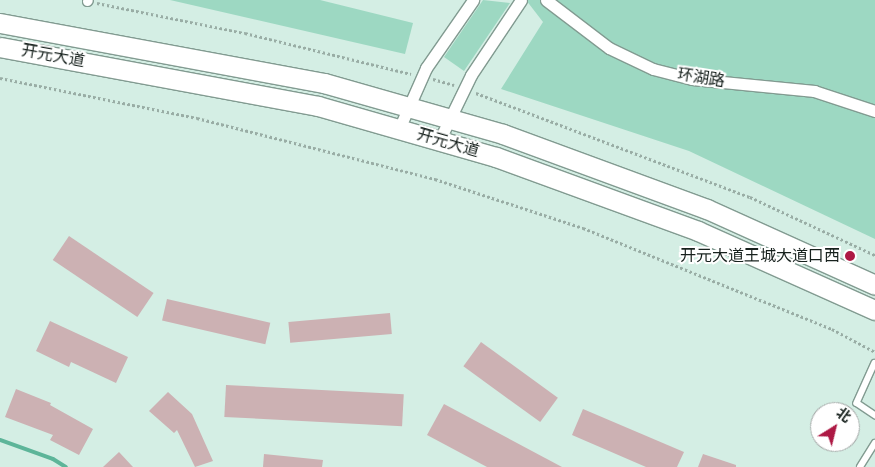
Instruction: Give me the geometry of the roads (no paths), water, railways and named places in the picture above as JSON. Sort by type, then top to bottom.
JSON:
[{"type":"main road","name":"开元大道","points":[[0,23],[324,83],[503,134],[707,209],[875,284]]},
{"type":"main road","name":"开元大道","points":[[0,47],[318,106],[496,157],[698,231],[875,310]]},
{"type":"street","points":[[399,129],[422,76],[473,0]]},
{"type":"street","points":[[439,140],[464,88],[521,0]]},
{"type":"street","name":"环湖路","points":[[546,0],[609,48],[654,68],[692,79],[814,91],[875,111]]},
{"type":"lane","points":[[875,363],[857,403],[875,415]]},
{"type":"lane","points":[[860,467],[875,443]]},
{"type":"waterway","points":[[0,440],[53,459],[66,467]]},
{"type":"place","name":"开元大道王城大道口西","points":[[850,256]]}]
